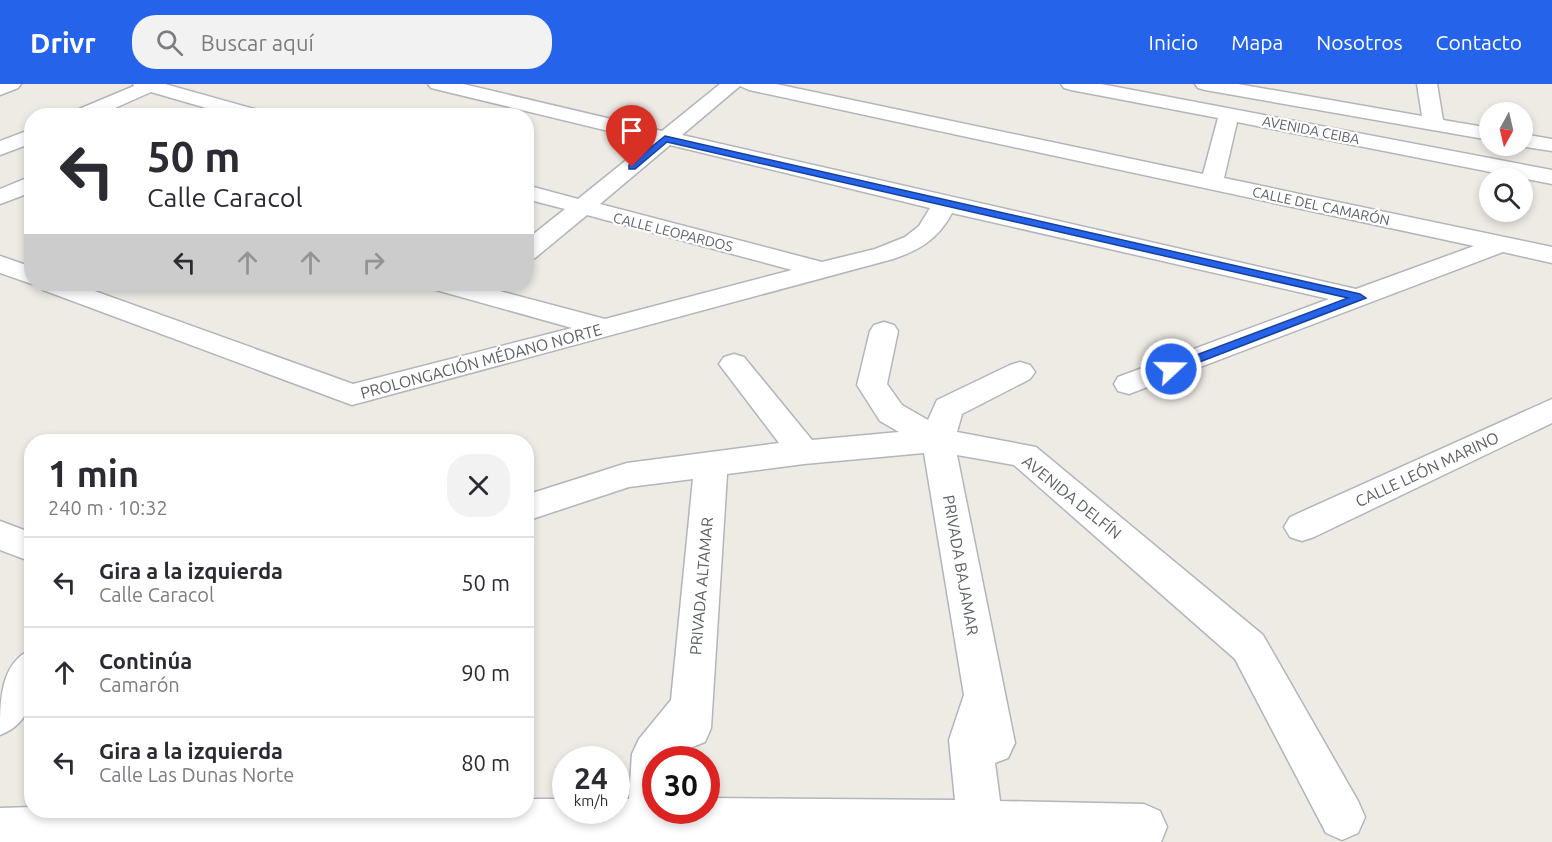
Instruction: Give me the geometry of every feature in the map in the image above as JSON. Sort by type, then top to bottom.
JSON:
[{"type":"street","points":[[0,88],[11,84]]},
{"type":"street","points":[[438,84],[944,204],[1360,298]]},
{"type":"street","points":[[534,247],[583,209],[732,84]]},
{"type":"street","name":"CALLE DEL CAMARÓN","points":[[749,84],[1552,255]]},
{"type":"street","name":"AVENIDA CEIBA","points":[[1071,84],[1552,177]]},
{"type":"street","name":"AVENIDA CEIBA","points":[[1205,84],[1276,90],[1479,132]]},
{"type":"street","points":[[1427,84],[1434,124]]},
{"type":"street","points":[[96,108],[146,85],[231,108]]},
{"type":"street","points":[[197,108],[210,102]]},
{"type":"street","points":[[1212,182],[1229,114]]},
{"type":"street","points":[[0,149],[24,138]]},
{"type":"street","points":[[1533,142],[1552,145]]},
{"type":"street","points":[[0,197],[24,186]]},
{"type":"street","name":"CALLE LEOPARDOS","points":[[534,194],[821,270]]},
{"type":"street","name":"PROLONGACIÓN MÉDANO NORTE","points":[[71,291],[352,395],[884,254],[920,239],[935,224],[944,204]]},
{"type":"street","points":[[1129,384],[1502,244]]},
{"type":"street","points":[[0,264],[24,273]]},
{"type":"street","points":[[488,291],[604,327]]},
{"type":"street","points":[[884,331],[872,385],[891,413],[938,440],[948,408],[1020,372]]},
{"type":"street","points":[[734,364],[804,452]]},
{"type":"street","name":"CALLE LEÓN MARINO","points":[[1302,527],[1552,410]]},
{"type":"street","name":"AVENIDA DELFÍN","points":[[534,505],[627,475],[804,452],[938,440],[1024,455],[1249,646],[1342,817]]},
{"type":"street","name":"PRIVADA BAJAMAR","points":[[938,440],[993,743]]},
{"type":"street","name":"PRIVADA ALTAMAR","points":[[662,746],[690,718],[711,464]]},
{"type":"street","points":[[0,536],[24,545]]},
{"type":"street","points":[[0,715],[24,679]]},
{"type":"street","name":"PRIVADA BAJAMAR","points":[[980,825],[971,740],[984,690]]},
{"type":"street","points":[[0,831],[140,819],[244,818]]},
{"type":"street","points":[[409,818],[642,822]]},
{"type":"street","points":[[720,822],[817,821],[1144,827]]},
{"type":"route","points":[[632,167],[665,139],[1360,298],[1171,369]]}]
